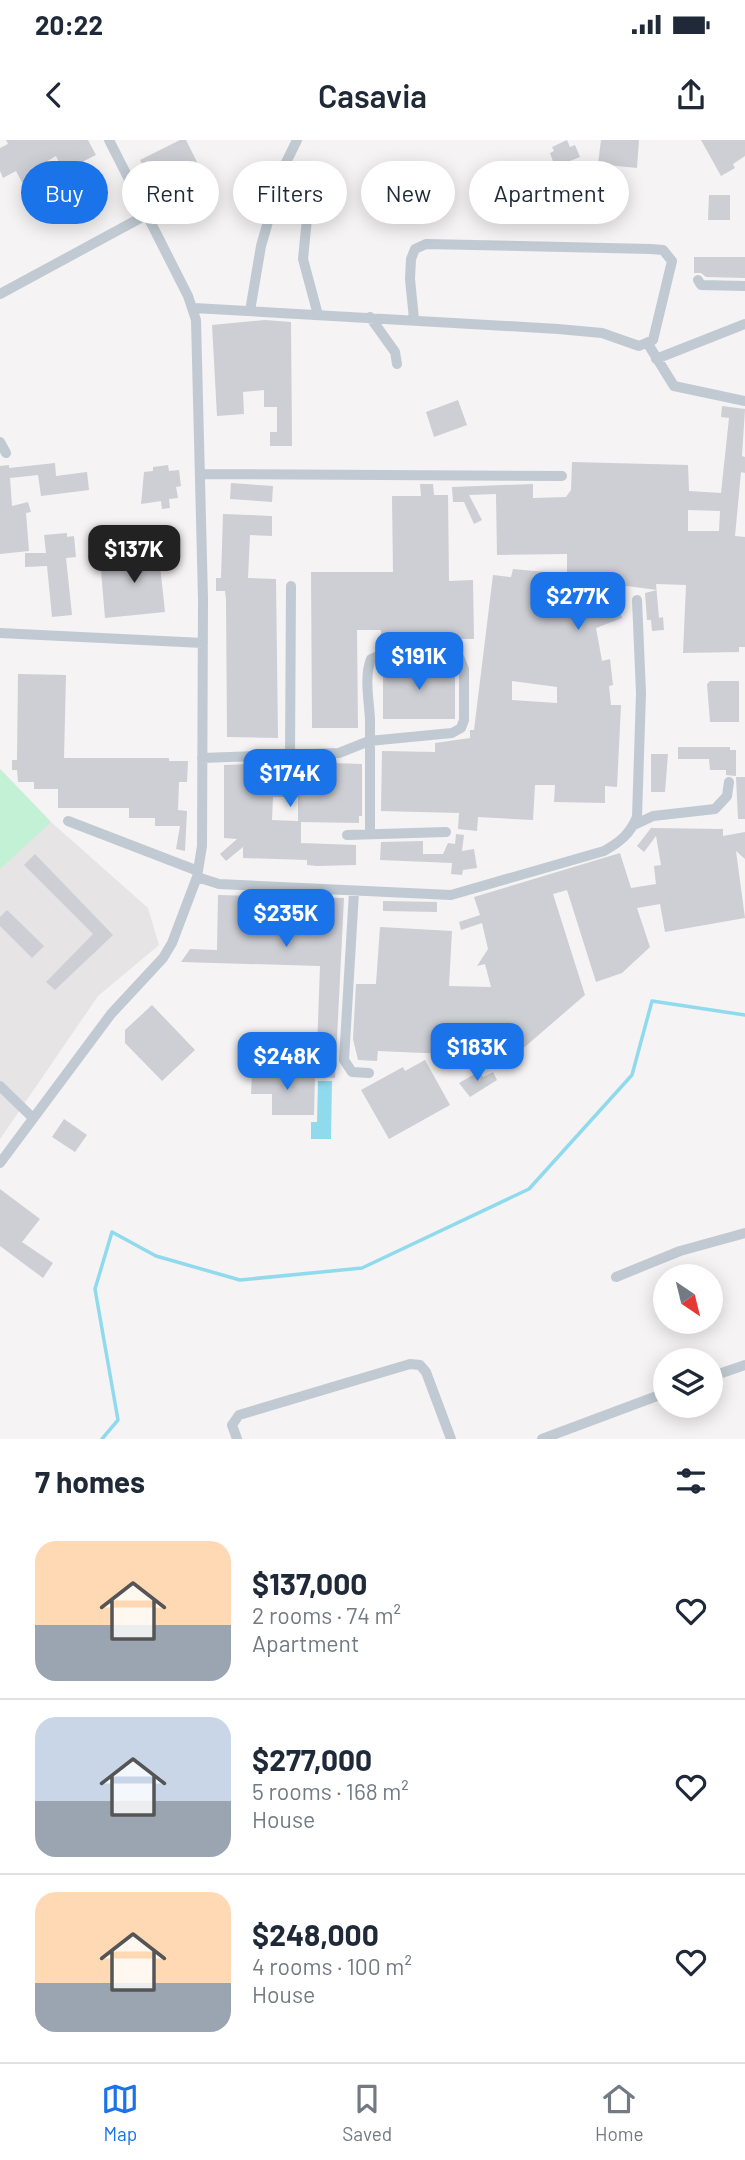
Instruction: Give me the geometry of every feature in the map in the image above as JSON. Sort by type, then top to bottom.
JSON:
[{"type":"street","points":[[109,140],[122,166]]},
{"type":"street","points":[[286,161],[297,140]]},
{"type":"street","points":[[0,294],[129,224]]},
{"type":"street","points":[[0,1163],[111,1014],[163,958],[182,922],[197,874],[202,846],[203,642],[199,344],[194,308],[151,224]]},
{"type":"street","points":[[250,311],[267,224]]},
{"type":"street","points":[[306,224],[303,259],[318,315]]},
{"type":"street","points":[[194,308],[602,333],[639,346],[648,344],[655,333],[672,261],[663,250],[426,244],[415,249],[411,258],[414,320]]},
{"type":"street","points":[[698,280],[701,285],[745,286]]},
{"type":"street","points":[[370,317],[395,352],[397,364]]},
{"type":"street","points":[[656,359],[745,324]]},
{"type":"street","points":[[648,344],[674,386],[745,401]]},
{"type":"street","points":[[0,442],[6,453]]},
{"type":"street","points":[[201,474],[562,476]]},
{"type":"street","points":[[290,756],[291,586]]},
{"type":"street","points":[[634,825],[639,784],[641,693],[636,600]]},
{"type":"street","points":[[0,633],[203,642]]},
{"type":"street","points":[[202,758],[339,753],[369,741],[452,733],[461,728],[464,669],[460,659],[378,656],[371,659],[369,741],[370,834]]},
{"type":"street","points":[[68,821],[219,884],[451,895],[604,851],[620,842],[634,825],[653,816],[715,809],[727,796],[729,782]]},
{"type":"street","points":[[347,835],[446,832]]},
{"type":"street","points":[[354,892],[344,1060],[352,1072],[369,1073]]},
{"type":"street","points":[[0,1086],[33,1118]]},
{"type":"street","points":[[616,1278],[680,1251],[745,1233]]},
{"type":"street","points":[[237,1439],[232,1425],[239,1415],[410,1364],[420,1365],[426,1372],[451,1439]]},
{"type":"street","points":[[723,1373],[745,1365]]},
{"type":"street","points":[[542,1439],[653,1397]]},
{"type":"shaded area","points":[[0,769],[51,822],[148,908],[159,945],[98,996],[0,1139]]},
{"type":"green space","points":[[0,769],[51,822],[0,869]]},
{"type":"water","points":[[318,1081],[332,1081],[331,1139],[311,1139],[311,1122],[317,1122]]},
{"type":"building","points":[[6,140],[88,140],[96,155],[84,161],[58,161],[56,156],[48,161],[21,161],[21,181],[16,171],[3,178],[0,171],[0,148],[8,144]]},
{"type":"building","points":[[180,140],[186,140],[196,161],[140,161]]},
{"type":"building","points":[[567,140],[570,147],[575,145],[580,157],[570,161],[553,161],[550,153],[554,151],[552,147]]},
{"type":"building","points":[[601,140],[639,140],[637,168],[629,167],[629,161],[598,161]]},
{"type":"building","points":[[701,140],[745,140],[745,156],[733,164],[735,168],[721,176]]},
{"type":"building","points":[[709,195],[730,195],[730,220],[708,220]]},
{"type":"building","points":[[694,257],[745,257],[745,278],[706,277],[701,273],[694,273]]},
{"type":"building","points":[[265,320],[291,322],[292,446],[270,446],[270,432],[277,432],[277,407],[264,407],[264,390],[243,392],[244,414],[217,416],[212,325]]},
{"type":"building","points":[[458,400],[467,425],[434,437],[426,412]]},
{"type":"building","points":[[722,406],[745,409],[742,456],[745,457],[745,473],[741,472],[735,536],[745,537],[745,647],[739,647],[739,652],[683,653],[686,585],[656,584],[657,590],[627,586],[613,587],[614,591],[562,592],[560,608],[584,607],[585,611],[617,602],[622,618],[596,628],[602,661],[610,659],[613,685],[609,686],[611,705],[621,705],[617,787],[605,786],[605,803],[554,802],[555,785],[535,785],[533,820],[478,817],[477,831],[458,829],[459,813],[381,811],[382,751],[435,752],[435,743],[470,738],[470,730],[474,730],[493,575],[511,577],[513,569],[567,574],[567,554],[497,555],[496,494],[469,495],[482,520],[474,524],[464,502],[453,502],[452,487],[533,484],[533,498],[566,497],[571,490],[572,462],[688,465],[689,491],[721,493],[729,418],[721,417]],"holes":[[[688,510],[720,511],[719,531],[688,531]],[[512,681],[557,687],[557,703],[512,700]]]},
{"type":"building","points":[[55,463],[56,476],[87,472],[89,490],[41,496],[38,475],[10,478],[12,506],[28,502],[31,512],[26,513],[29,551],[0,554],[0,466],[9,465],[9,468]]},
{"type":"building","points":[[168,465],[169,471],[179,470],[181,486],[176,487],[178,498],[169,499],[170,508],[162,509],[161,501],[141,504],[144,472],[153,471],[153,467]]},
{"type":"building","points":[[231,483],[273,486],[272,502],[230,499]]},
{"type":"building","points":[[420,484],[433,484],[434,495],[448,495],[449,581],[473,580],[474,639],[381,638],[381,630],[357,630],[358,728],[312,728],[311,572],[393,572],[392,496],[421,496]]},
{"type":"building","points":[[223,514],[272,516],[272,536],[250,535],[248,578],[276,579],[278,738],[227,737],[226,599],[225,591],[216,591],[216,578],[221,578]]},
{"type":"building","points":[[139,528],[144,558],[159,556],[165,612],[105,618],[101,571],[135,567],[129,530]]},
{"type":"building","points":[[67,533],[67,537],[74,536],[76,557],[66,558],[72,615],[52,617],[47,566],[25,567],[25,553],[46,553],[44,535]]},
{"type":"building","points":[[657,590],[659,618],[663,617],[664,630],[652,631],[651,620],[647,620],[645,593]]},
{"type":"building","points":[[383,664],[455,667],[455,719],[383,719]]},
{"type":"building","points":[[18,674],[66,675],[64,758],[169,758],[169,761],[188,761],[187,782],[179,782],[178,810],[187,811],[185,851],[176,849],[180,826],[155,826],[155,818],[129,818],[129,808],[58,808],[58,789],[34,789],[34,782],[18,782],[17,770],[12,770],[12,760],[17,760]]},
{"type":"building","points":[[710,681],[739,681],[739,722],[710,722],[707,684]]},
{"type":"building","points":[[678,747],[730,747],[730,750],[736,750],[736,776],[726,775],[726,770],[710,770],[709,759],[678,759]]},
{"type":"building","points":[[651,754],[668,754],[665,792],[651,792]]},
{"type":"building","points":[[298,762],[362,764],[362,816],[359,816],[359,823],[301,822],[301,843],[356,845],[356,865],[317,866],[307,865],[307,860],[243,858],[243,847],[226,861],[220,854],[237,839],[224,838],[224,765]],"holes":[[[273,797],[298,797],[298,821],[272,820]]]},
{"type":"building","points":[[736,777],[745,777],[745,819],[738,819]]},
{"type":"building","points":[[651,828],[723,829],[723,836],[745,832],[745,859],[736,851],[745,918],[665,932],[660,904],[637,908],[650,947],[622,973],[596,982],[567,890],[553,894],[585,995],[513,1057],[378,1051],[377,1061],[358,1060],[353,1039],[356,984],[376,984],[380,927],[452,931],[449,986],[491,987],[485,964],[477,966],[488,949],[482,923],[461,930],[459,922],[480,915],[474,897],[620,853],[631,888],[656,884],[654,866],[661,865],[656,836],[644,852],[637,846]]},
{"type":"building","points":[[456,834],[464,835],[462,851],[474,849],[477,868],[463,870],[462,875],[451,874],[452,863],[380,860],[381,842],[423,841],[423,854],[443,854],[448,843],[455,844]]},
{"type":"building","points":[[35,854],[113,935],[55,990],[46,982],[93,934],[24,865]]},
{"type":"building","points":[[218,895],[344,898],[335,1078],[316,1077],[320,966],[181,962],[190,949],[217,950]]},
{"type":"building","points":[[383,901],[437,902],[437,912],[383,911]]},
{"type":"building","points":[[7,910],[44,946],[32,958],[0,926],[0,917]]},
{"type":"building","points":[[152,1005],[195,1050],[162,1081],[125,1043],[125,1030]]},
{"type":"building","points":[[425,1060],[450,1105],[389,1139],[361,1090],[403,1067],[405,1071]]},
{"type":"building","points":[[480,1071],[483,1077],[493,1072],[497,1080],[470,1097],[459,1083]]},
{"type":"building","points":[[252,1073],[315,1074],[314,1115],[272,1115],[272,1094],[251,1094]]},
{"type":"building","points":[[64,1119],[87,1135],[75,1152],[52,1137]]},
{"type":"building","points":[[0,1189],[40,1219],[22,1242],[53,1263],[43,1278],[0,1246]]},
{"type":"waterway","points":[[102,1439],[118,1420],[95,1289],[112,1232],[156,1256],[240,1280],[362,1268],[529,1189],[632,1075],[652,1001],[745,1015]]}]
